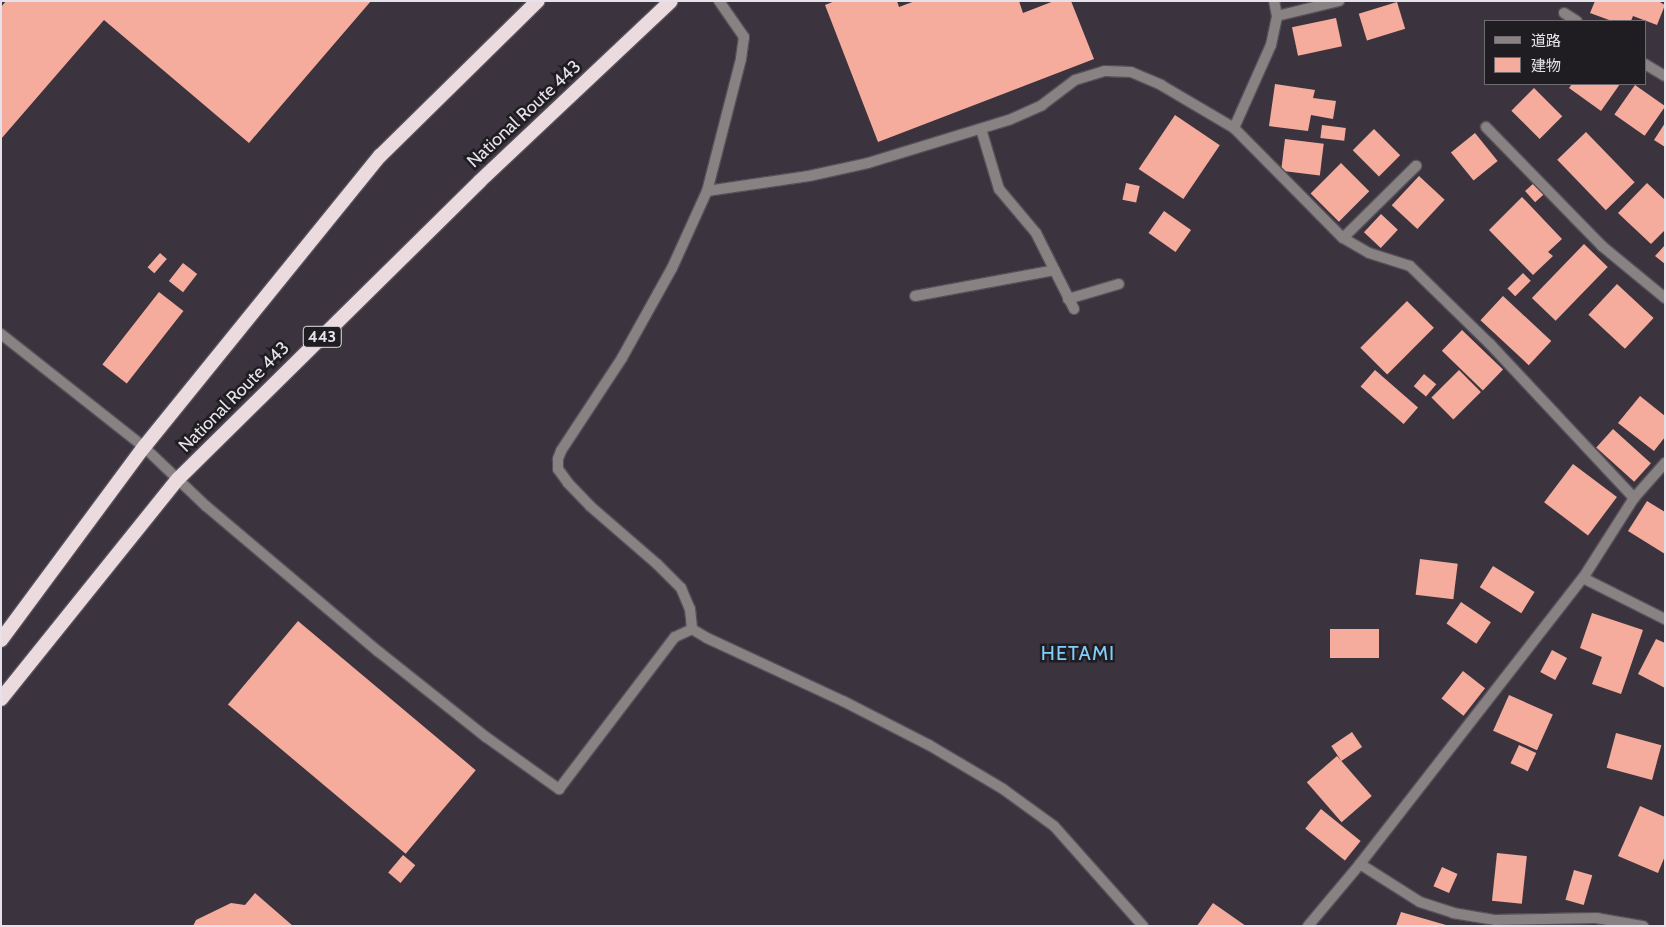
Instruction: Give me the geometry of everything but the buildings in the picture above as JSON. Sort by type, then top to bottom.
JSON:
[{"type":"highway","name":"National Route 443","points":[[1,640],[144,447],[380,156],[538,1]]},
{"type":"highway","name":"National Route 443","points":[[1,699],[178,479],[480,181],[671,1]]},
{"type":"street","points":[[692,629],[690,609],[681,588],[573,488],[558,469],[558,459],[627,350],[672,268],[706,192],[741,59],[744,37],[719,1]]},
{"type":"street","points":[[1234,128],[1271,45],[1277,16],[1274,1]]},
{"type":"street","points":[[1277,16],[1339,1]]},
{"type":"street","points":[[1564,13],[1575,20]]},
{"type":"street","points":[[1646,65],[1665,76]]},
{"type":"street","points":[[706,192],[809,176],[868,163],[1009,120],[1042,105],[1075,80],[1105,71],[1131,72],[1161,85],[1234,128],[1343,238],[1369,252],[1410,266],[1490,344],[1634,498]]},
{"type":"street","points":[[1486,127],[1602,246],[1665,298]]},
{"type":"street","points":[[981,129],[999,190],[1036,233],[1074,309]]},
{"type":"street","points":[[1343,238],[1416,166]]},
{"type":"street","points":[[915,296],[1055,270]]},
{"type":"street","points":[[1068,299],[1119,284]]},
{"type":"street","points":[[1,334],[144,447],[178,479],[379,652],[486,737],[559,789],[675,637],[692,629]]},
{"type":"street","points":[[1308,926],[1360,864],[1583,578],[1634,498],[1665,462]]},
{"type":"street","points":[[1583,578],[1665,618]]},
{"type":"street","points":[[692,629],[707,638],[844,701],[930,745],[1003,789],[1054,826],[1143,926]]},
{"type":"street","points":[[1360,864],[1420,902],[1453,913],[1495,920],[1596,918],[1643,926]]},
{"type":"district","name":"HETAMI","points":[[1078,653]]}]
